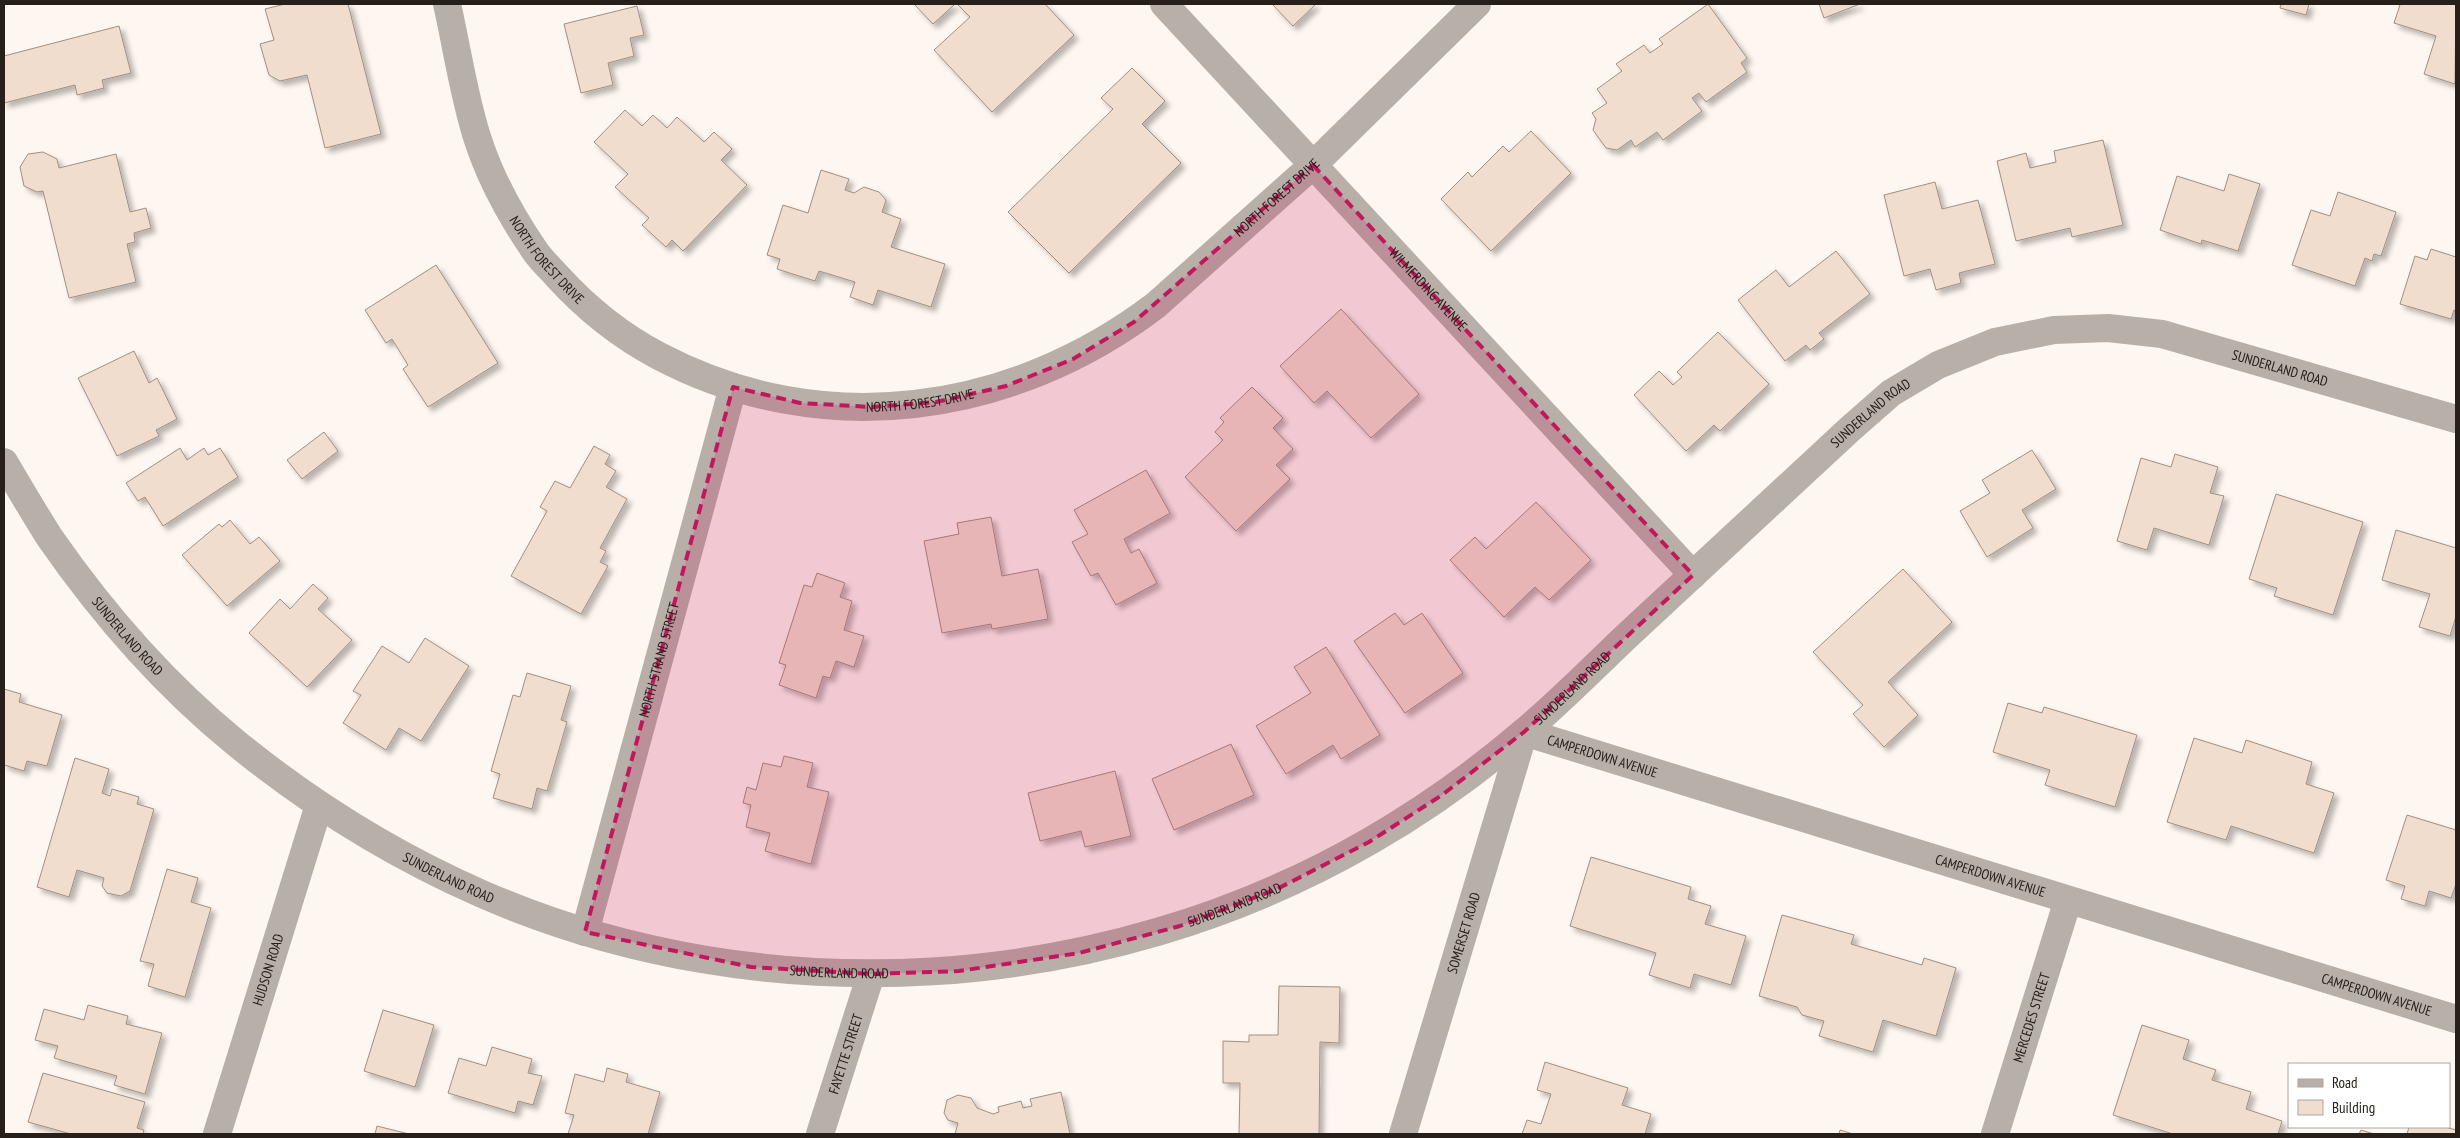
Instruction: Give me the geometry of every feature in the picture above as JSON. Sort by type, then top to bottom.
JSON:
[{"type":"street","name":"NORTH FOREST DRIVE","points":[[447,4],[478,139],[502,199],[536,254],[584,305],[630,341],[685,370],[733,387],[800,403],[872,408],[936,402],[1006,386],[1073,359],[1134,322],[1156,305],[1313,165],[1477,4]]},
{"type":"street","name":"WILMERDING AVENUE","points":[[1164,4],[1693,575]]},
{"type":"street","name":"SUNDERLAND ROAD","points":[[4,462],[49,536],[95,598],[170,682],[234,741],[319,805],[406,858],[484,895],[585,932],[649,948],[751,967],[871,974],[959,971],[1079,953],[1180,926],[1277,889],[1369,842],[1442,795],[1524,732],[1891,393],[1938,365],[1994,342],[2054,330],[2108,328],[2162,334],[2456,420]]},
{"type":"street","name":"NORTH STRAND STREET","points":[[585,932],[733,387]]},
{"type":"street","name":"CAMPERDOWN AVENUE","points":[[1524,732],[2456,1019]]},
{"type":"street","name":"SOMERSET ROAD","points":[[1403,1134],[1524,732]]},
{"type":"street","name":"HUDSON ROAD","points":[[217,1134],[319,805]]},
{"type":"street","name":"MERCEDES STREET","points":[[1995,1134],[2068,900]]},
{"type":"street","name":"FAYETTE STREET","points":[[820,1134],[871,974]]},
{"type":"highlighted area","points":[[1313,165],[1693,575],[1524,732],[1442,795],[1369,842],[1277,889],[1180,926],[1079,953],[959,971],[871,974],[751,967],[585,932],[733,387],[800,403],[872,407],[936,402],[1006,386],[1073,359],[1134,322]]},
{"type":"building","points":[[285,4],[348,4],[381,134],[325,148],[307,75],[280,81],[269,75],[260,44],[274,40],[265,9]]},
{"type":"building","points":[[914,4],[955,4],[933,24]]},
{"type":"building","points":[[957,4],[1045,4],[1074,35],[992,112],[934,50],[970,17]]},
{"type":"building","points":[[1272,4],[1316,4],[1293,26]]},
{"type":"building","points":[[1708,4],[1747,58],[1741,63],[1747,72],[1706,102],[1699,93],[1692,98],[1702,111],[1663,140],[1657,132],[1635,147],[1631,140],[1617,150],[1606,148],[1593,130],[1596,119],[1592,113],[1607,103],[1597,89],[1622,71],[1616,64],[1644,45],[1650,53],[1663,44],[1659,39]]},
{"type":"building","points":[[1819,4],[1860,4],[1824,18]]},
{"type":"building","points":[[2281,4],[2309,4],[2306,15],[2280,8]]},
{"type":"building","points":[[2396,4],[2456,4],[2455,84],[2424,74],[2436,36],[2394,23],[2400,5]]},
{"type":"building","points":[[637,6],[644,35],[630,38],[634,56],[608,63],[613,85],[581,93],[564,24]]},
{"type":"building","points":[[119,26],[131,73],[102,80],[104,88],[77,95],[75,85],[4,103],[4,56]]},
{"type":"building","points":[[1132,68],[1165,101],[1142,124],[1181,163],[1069,273],[1008,212],[1113,109],[1101,98]]},
{"type":"building","points":[[625,110],[642,126],[653,115],[667,128],[677,117],[704,142],[714,132],[732,149],[721,160],[747,185],[683,251],[672,240],[666,247],[642,225],[649,218],[615,187],[628,174],[594,142]]},
{"type":"building","points":[[1531,131],[1571,173],[1491,251],[1441,199],[1468,172],[1472,177],[1503,146],[1509,152]]},
{"type":"building","points":[[2103,140],[2123,225],[2072,237],[2070,228],[2016,241],[1997,161],[2026,153],[2030,168],[2056,162],[2054,151]]},
{"type":"building","points":[[43,152],[57,159],[59,168],[116,154],[130,212],[146,208],[151,228],[134,233],[135,242],[127,244],[136,282],[69,298],[43,191],[37,192],[24,186],[20,167],[28,154]]},
{"type":"building","points":[[821,170],[849,179],[845,190],[854,193],[864,187],[879,192],[886,200],[882,212],[901,219],[891,247],[945,264],[931,307],[878,290],[873,305],[850,297],[855,282],[819,271],[815,281],[777,269],[780,259],[767,255],[783,205],[808,213]]},
{"type":"building","points":[[2229,174],[2260,184],[2238,251],[2202,240],[2201,244],[2160,230],[2177,176],[2224,191]]},
{"type":"building","points":[[1935,182],[1942,209],[1978,200],[1995,264],[1959,273],[1961,283],[1936,290],[1930,269],[1904,276],[1884,195]]},
{"type":"building","points":[[2338,192],[2396,212],[2381,256],[2374,254],[2372,261],[2365,258],[2355,286],[2292,265],[2311,210],[2330,216]]},
{"type":"building","points":[[2431,249],[2456,257],[2456,311],[2454,310],[2451,319],[2400,304],[2415,256],[2427,260]]},
{"type":"building","points":[[1836,251],[1870,294],[1819,333],[1824,339],[1810,350],[1806,345],[1785,361],[1738,300],[1776,270],[1789,287]]},
{"type":"building","points":[[436,265],[498,363],[428,407],[403,369],[408,365],[392,339],[386,343],[365,310]]},
{"type":"building","points":[[1341,309],[1419,394],[1371,438],[1327,391],[1314,403],[1280,366]]},
{"type":"building","points":[[1718,332],[1769,384],[1720,431],[1714,425],[1686,451],[1634,395],[1659,371],[1673,385],[1682,377],[1677,372]]},
{"type":"building","points":[[134,351],[149,383],[157,378],[177,419],[156,430],[159,436],[117,456],[78,378]]},
{"type":"building","points":[[1252,387],[1283,418],[1273,428],[1293,449],[1276,465],[1290,479],[1236,531],[1185,477],[1223,440],[1215,432],[1224,422],[1220,418]]},
{"type":"building","points":[[324,432],[338,451],[302,479],[287,460]]},
{"type":"building","points":[[594,446],[610,455],[605,464],[616,471],[606,487],[627,499],[600,548],[606,551],[600,562],[608,566],[581,614],[511,576],[547,511],[540,507],[555,481],[570,488]]},
{"type":"building","points":[[180,448],[187,460],[204,448],[208,455],[220,448],[238,477],[163,526],[145,497],[138,501],[126,483]]},
{"type":"building","points":[[2032,450],[2056,489],[2022,510],[2033,528],[1987,557],[1960,511],[1990,493],[1982,480]]},
{"type":"building","points":[[2175,454],[2218,467],[2210,493],[2224,496],[2209,545],[2154,528],[2147,550],[2117,541],[2141,458],[2171,467]]},
{"type":"building","points":[[1146,470],[1170,513],[1124,539],[1131,553],[1139,549],[1157,583],[1116,605],[1098,573],[1091,576],[1072,542],[1088,534],[1074,510]]},
{"type":"building","points":[[2276,494],[2363,522],[2333,615],[2274,596],[2277,588],[2249,579]]},
{"type":"building","points":[[1536,502],[1591,560],[1549,600],[1535,587],[1504,617],[1450,560],[1475,537],[1486,549]]},
{"type":"building","points":[[991,517],[1002,576],[1038,569],[1048,619],[992,629],[991,624],[942,633],[924,541],[959,534],[957,523]]},
{"type":"building","points":[[230,520],[250,544],[259,537],[280,561],[227,606],[182,555],[219,524],[222,527]]},
{"type":"building","points":[[2396,530],[2456,548],[2456,616],[2450,636],[2419,627],[2430,594],[2382,580]]},
{"type":"building","points":[[1903,569],[1952,622],[1888,682],[1918,715],[1884,747],[1853,714],[1863,705],[1813,652]]},
{"type":"building","points":[[817,573],[845,583],[840,597],[852,601],[844,630],[864,636],[854,667],[836,661],[830,678],[823,676],[816,698],[779,685],[786,665],[779,663],[804,585],[812,587]]},
{"type":"building","points":[[313,584],[328,598],[318,609],[352,640],[307,687],[249,633],[280,599],[290,609]]},
{"type":"building","points":[[1395,613],[1404,625],[1422,613],[1463,673],[1405,713],[1354,641]]},
{"type":"building","points":[[425,638],[469,666],[421,741],[399,728],[386,750],[343,723],[361,695],[353,691],[382,646],[409,663]]},
{"type":"building","points":[[1326,647],[1380,735],[1341,759],[1333,745],[1286,774],[1256,726],[1311,693],[1294,667]]},
{"type":"building","points":[[527,673],[571,686],[561,720],[567,722],[547,791],[537,788],[532,809],[493,798],[500,774],[491,771],[513,695],[520,697]]},
{"type":"building","points":[[4,689],[21,694],[19,702],[62,715],[47,766],[27,761],[24,771],[4,765]]},
{"type":"building","points":[[2008,703],[2042,713],[2044,707],[2137,735],[2115,807],[2045,785],[2050,770],[1993,752]]},
{"type":"building","points":[[2194,738],[2242,753],[2246,740],[2312,762],[2306,784],[2334,793],[2314,853],[2231,826],[2226,840],[2167,822]]},
{"type":"building","points":[[1231,744],[1254,795],[1174,830],[1152,779]]},
{"type":"building","points":[[784,756],[813,763],[807,787],[829,792],[811,864],[765,851],[770,833],[746,827],[751,805],[743,803],[747,787],[756,790],[763,763],[781,767]]},
{"type":"building","points":[[75,758],[109,769],[102,793],[110,796],[112,789],[139,797],[137,804],[154,809],[130,891],[121,896],[107,893],[102,886],[104,878],[77,870],[69,897],[37,887]]},
{"type":"building","points":[[1115,771],[1131,836],[1085,847],[1081,831],[1040,841],[1028,793]]},
{"type":"building","points":[[2407,815],[2456,830],[2456,884],[2451,898],[2429,891],[2425,906],[2401,899],[2405,886],[2386,880]]},
{"type":"building","points":[[1591,857],[1691,887],[1688,899],[1711,906],[1705,924],[1746,936],[1731,985],[1694,974],[1690,988],[1649,975],[1656,953],[1570,926]]},
{"type":"building","points":[[167,869],[198,878],[191,902],[211,908],[185,997],[148,986],[154,964],[140,961]]},
{"type":"building","points":[[1782,915],[1854,935],[1851,944],[1922,965],[1924,958],[1956,968],[1936,1036],[1883,1020],[1873,1052],[1819,1036],[1824,1021],[1802,1015],[1797,1007],[1759,996]]},
{"type":"building","points":[[1279,986],[1340,987],[1339,1043],[1320,1042],[1319,1134],[1239,1134],[1240,1083],[1223,1083],[1223,1041],[1249,1042],[1249,1035],[1278,1035]]},
{"type":"building","points":[[88,1005],[128,1016],[126,1024],[162,1033],[145,1094],[114,1085],[117,1076],[54,1058],[58,1046],[35,1040],[44,1009],[84,1020]]},
{"type":"building","points":[[383,1010],[434,1025],[415,1087],[364,1071]]},
{"type":"building","points":[[2142,1025],[2189,1040],[2183,1059],[2216,1070],[2212,1080],[2251,1092],[2246,1109],[2282,1121],[2278,1134],[2173,1134],[2113,1115]]},
{"type":"building","points":[[492,1047],[532,1059],[528,1073],[542,1076],[533,1105],[518,1101],[515,1113],[448,1093],[459,1058],[486,1066]]},
{"type":"building","points":[[1545,1062],[1628,1088],[1622,1105],[1651,1114],[1645,1134],[1522,1134],[1527,1120],[1541,1124],[1551,1094],[1537,1090]]},
{"type":"building","points":[[607,1068],[628,1074],[626,1082],[660,1092],[648,1134],[568,1134],[574,1115],[565,1113],[575,1074],[604,1082]]},
{"type":"building","points":[[43,1073],[145,1102],[137,1128],[144,1130],[143,1134],[71,1134],[28,1122]]},
{"type":"building","points":[[1061,1092],[1070,1134],[955,1134],[958,1123],[948,1120],[944,1113],[947,1100],[958,1095],[971,1098],[977,1108],[993,1114],[999,1112],[998,1107],[1021,1101],[1023,1108],[1032,1106],[1030,1099]]},
{"type":"building","points":[[377,1126],[409,1134],[375,1134]]},
{"type":"building","points":[[2409,1128],[2449,1128],[2456,1130],[2456,1134],[2407,1134]]},
{"type":"building","points":[[1840,1130],[1853,1134],[1839,1134]]},
{"type":"building","points":[[2361,1130],[2374,1134],[2359,1134]]}]
